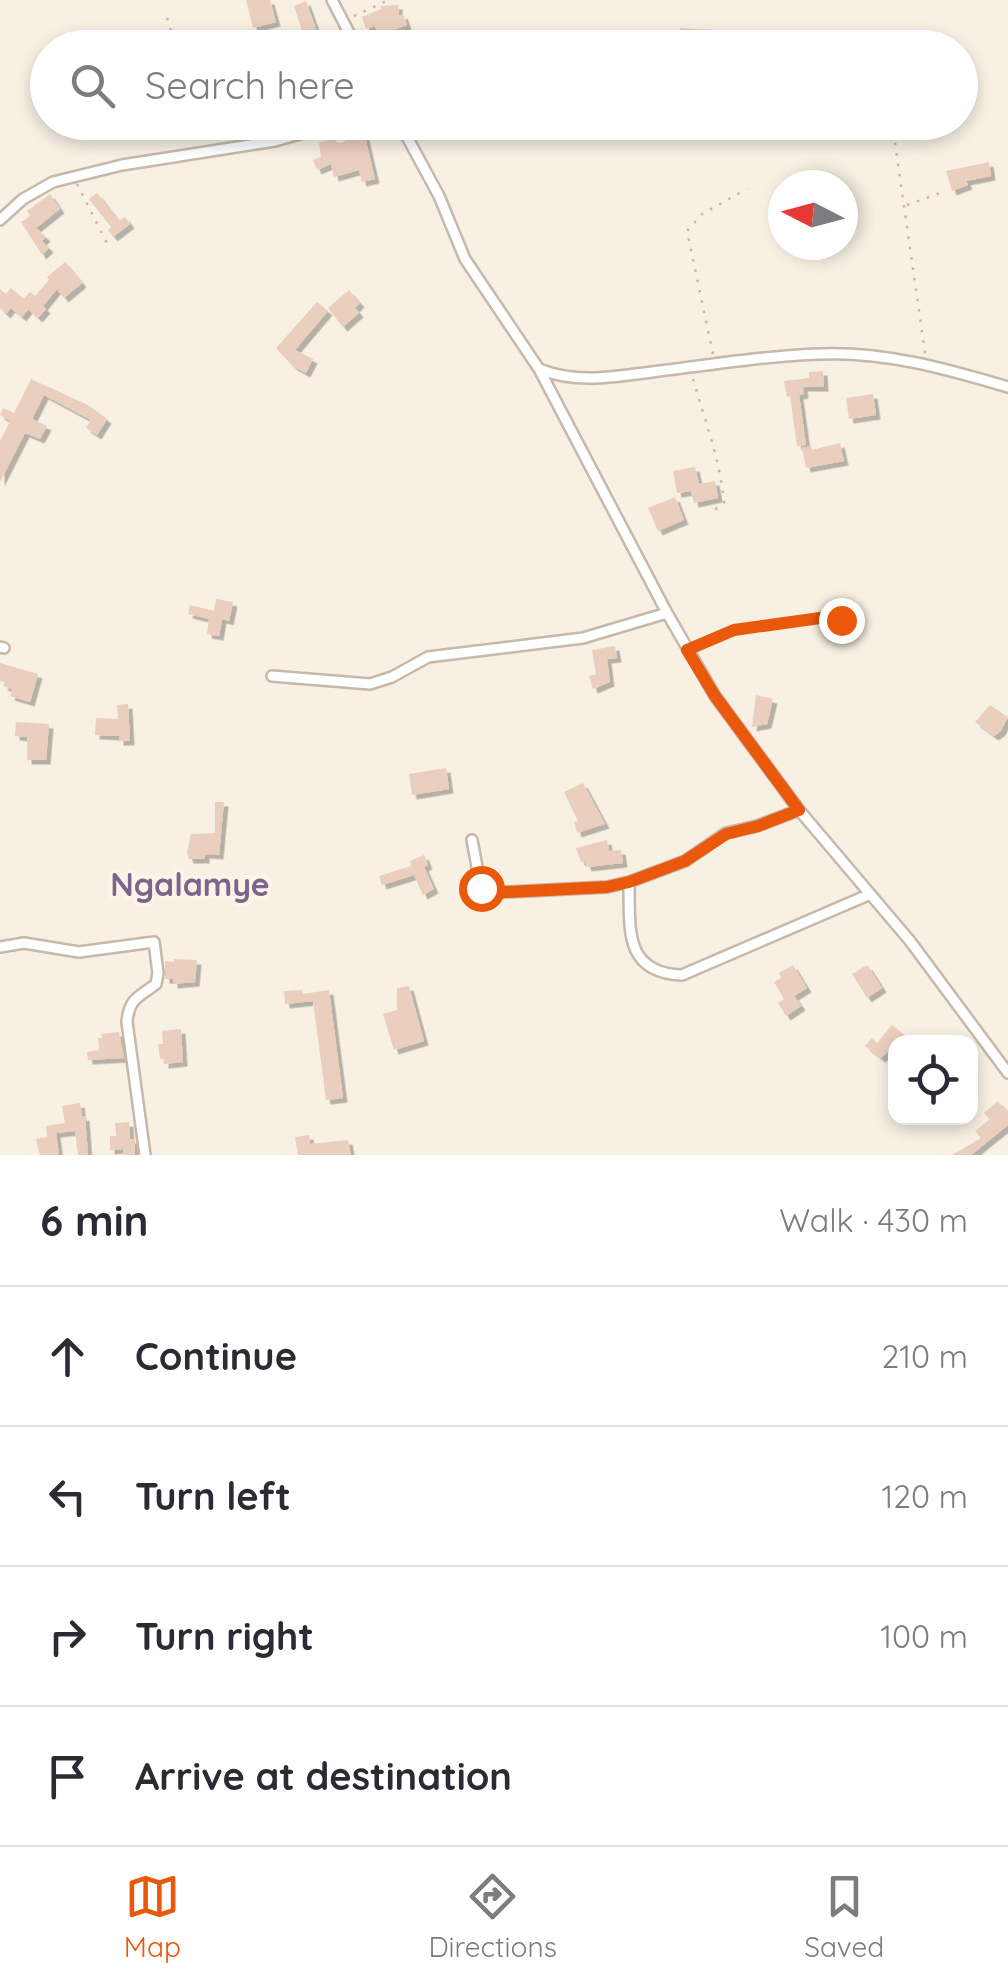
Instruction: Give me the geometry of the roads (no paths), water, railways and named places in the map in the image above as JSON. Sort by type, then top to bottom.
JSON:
[{"type":"street","points":[[332,0],[349,30]]},
{"type":"street","points":[[0,220],[23,199],[53,182],[122,165],[276,140]]},
{"type":"street","points":[[409,140],[439,196],[465,259],[539,369],[715,696],[799,810],[910,941],[1008,1073]]},
{"type":"street","points":[[539,369],[556,376],[603,378],[818,354],[862,354],[1008,386]]},
{"type":"street","points":[[272,676],[370,684],[392,677],[428,656],[583,638],[667,613]]},
{"type":"street","points":[[472,840],[481,888],[487,893],[607,887],[685,861],[726,834],[799,810]]},
{"type":"street","points":[[629,882],[634,952],[646,966],[661,974],[682,974],[868,894]]},
{"type":"street","points":[[0,947],[24,942],[80,952],[154,942],[156,984],[128,1006],[145,1155]]},
{"type":"district","name":"Ngalamye","points":[[190,884]]}]
